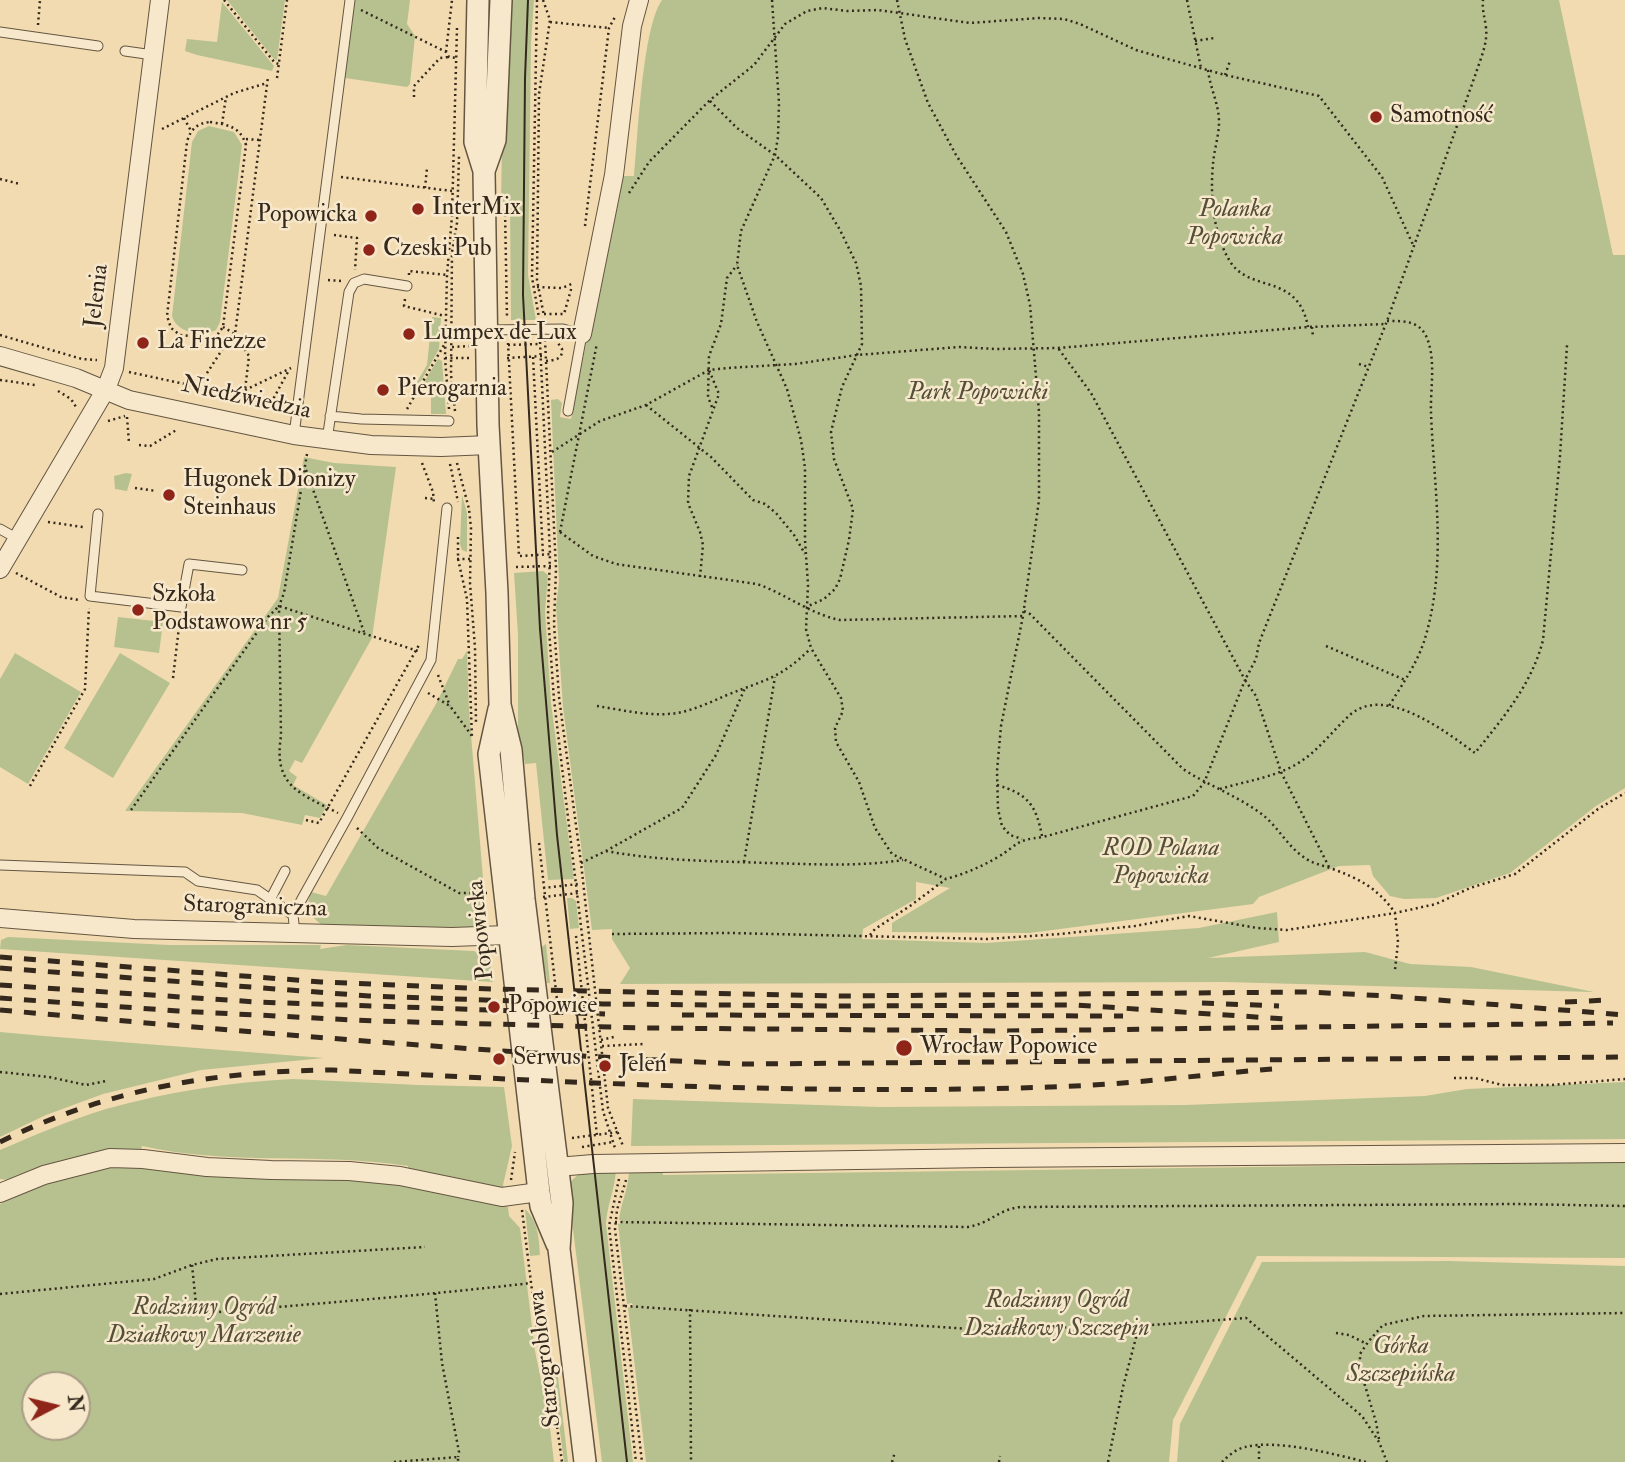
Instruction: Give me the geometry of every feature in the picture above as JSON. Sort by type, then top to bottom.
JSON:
[{"type":"street","name":"Jelenia","points":[[1,567],[106,389],[114,368],[160,0]]},
{"type":"street","name":"Popowicka","points":[[478,0],[475,142],[484,171],[489,444],[497,593],[499,705],[489,754],[539,1192]]},
{"type":"street","name":"Popowicka","points":[[484,171],[495,140],[502,0]]},
{"type":"street","points":[[591,333],[632,26],[639,0]]},
{"type":"street","name":"Niedźwiedzia","points":[[0,356],[106,389],[129,400],[294,435],[371,445],[453,450],[489,444]]},
{"type":"street","name":"Popowicka","points":[[499,705],[511,750],[524,899],[557,1167]]},
{"type":"street","name":"Starograniczna","points":[[0,918],[134,929],[294,924],[478,938],[508,935]]},
{"type":"street","points":[[557,1167],[593,1164],[988,1158],[1625,1153]]},
{"type":"street","points":[[0,1193],[44,1175],[110,1158],[258,1170],[349,1171],[400,1176],[502,1198],[539,1192]]},
{"type":"street","name":"Starogroblowa","points":[[557,1167],[562,1203],[559,1249],[585,1462]]},
{"type":"street","name":"Starogroblowa","points":[[539,1192],[541,1206],[559,1249]]},
{"type":"lane","points":[[294,435],[349,2]]},
{"type":"lane","points":[[0,32],[98,47]]},
{"type":"lane","points":[[125,51],[153,55]]},
{"type":"lane","points":[[327,440],[349,292],[354,283],[364,279],[407,286]]},
{"type":"lane","points":[[486,330],[563,329],[591,333],[568,411]]},
{"type":"lane","points":[[330,415],[361,419],[449,421]]},
{"type":"lane","points":[[0,865],[186,872],[198,881],[257,890],[271,898],[294,924],[430,660],[447,508]]},
{"type":"lane","points":[[97,514],[90,599],[181,607],[189,564],[242,570]]},
{"type":"lane","points":[[0,529],[18,539]]},
{"type":"lane","points":[[271,898],[285,871]]},
{"type":"path","points":[[38,38],[40,0]]},
{"type":"path","points":[[224,0],[275,63],[279,64]]},
{"type":"path","points":[[277,78],[287,0]]},
{"type":"path","points":[[446,52],[452,0]]},
{"type":"path","points":[[537,0],[532,277],[542,329]]},
{"type":"path","points":[[543,0],[550,22],[539,94],[537,287],[544,314],[540,356],[550,554],[548,606],[554,700],[575,863]]},
{"type":"path","points":[[772,0],[779,103],[778,136],[775,155],[741,231],[737,265],[757,322],[795,411],[801,440],[805,468],[808,585],[806,629],[811,648],[841,698],[843,711],[835,728],[836,742],[859,782],[875,828],[892,854],[946,879]]},
{"type":"path","points":[[897,0],[905,39],[928,103],[956,155],[1006,232],[1016,254],[1030,305],[1041,465],[1024,611],[1001,726],[997,785],[1002,826],[1010,835],[1022,839],[1043,837],[1193,796],[1204,783],[1256,659],[1259,643],[1387,323],[1485,42],[1483,0]]},
{"type":"path","points":[[1186,0],[1201,68]]},
{"type":"path","points":[[349,2],[446,52],[449,57]]},
{"type":"path","points":[[626,197],[649,162],[710,100],[754,65],[785,24],[807,11],[823,8],[847,11],[878,10],[970,23],[1064,19],[1136,50],[1225,75],[1319,96],[1382,177],[1414,247]]},
{"type":"path","points":[[585,229],[609,28],[613,20]]},
{"type":"path","points":[[449,421],[446,316],[458,21]]},
{"type":"path","points":[[550,22],[609,28]]},
{"type":"path","points":[[1195,41],[1214,38]]},
{"type":"path","points":[[461,94],[462,47]]},
{"type":"path","points":[[414,97],[414,86],[440,58],[456,58]]},
{"type":"path","points":[[1225,75],[1230,61]]},
{"type":"path","points":[[1208,70],[1219,119],[1212,180],[1214,217],[1222,244],[1237,270],[1294,296],[1313,337]]},
{"type":"path","points":[[198,387],[235,334],[268,77]]},
{"type":"path","points":[[143,139],[226,97],[267,83]]},
{"type":"path","points":[[222,124],[226,97]]},
{"type":"path","points":[[710,100],[737,128],[775,155],[821,198],[856,263],[862,286],[862,344],[842,387],[831,432],[834,459],[853,509],[849,540],[835,589],[824,599],[806,607]]},
{"type":"path","points":[[184,118],[191,131]]},
{"type":"path","points":[[205,122],[222,124],[239,130],[246,145],[223,327],[211,338],[180,335],[171,328],[167,316],[187,142],[191,131],[205,122]]},
{"type":"path","points":[[244,138],[260,140]]},
{"type":"path","points":[[453,478],[452,252],[457,223],[460,144]]},
{"type":"path","points":[[425,188],[427,167]]},
{"type":"path","points":[[327,175],[453,191]]},
{"type":"path","points":[[0,180],[20,184]]},
{"type":"path","points":[[505,209],[508,358],[519,556],[555,554]]},
{"type":"path","points":[[314,278],[354,283],[358,238],[320,233]]},
{"type":"path","points":[[712,407],[708,397],[711,347],[723,314],[727,278],[737,265]]},
{"type":"path","points":[[446,316],[404,306],[409,271],[447,275]]},
{"type":"path","points":[[544,314],[564,314],[573,285],[577,281]]},
{"type":"path","points":[[537,287],[562,288],[573,285]]},
{"type":"path","points":[[551,453],[600,421],[646,405],[709,370],[959,347],[1058,348],[1310,327],[1409,322],[1418,326],[1427,339],[1431,357],[1438,566],[1426,636],[1417,659],[1389,706]]},
{"type":"path","points":[[223,327],[235,334],[249,356],[244,390]]},
{"type":"path","points":[[559,532],[579,434],[591,333]]},
{"type":"path","points":[[0,335],[82,359],[100,360]]},
{"type":"path","points":[[508,358],[540,356],[546,359],[556,360],[562,353],[560,345],[552,338],[545,337],[546,359],[551,453],[555,554],[554,624],[559,697],[581,863],[682,808],[716,755],[745,688]]},
{"type":"path","points":[[407,409],[446,343]]},
{"type":"path","points":[[1220,789],[1281,772],[1311,754],[1352,713],[1372,703],[1389,706],[1439,727],[1475,753],[1508,711],[1538,660],[1546,624],[1567,345]]},
{"type":"path","points":[[1058,348],[1091,393],[1256,696],[1281,772],[1329,867]]},
{"type":"path","points":[[533,357],[543,555]]},
{"type":"path","points":[[1359,364],[1369,368]]},
{"type":"path","points":[[238,396],[244,390],[291,368],[271,403]]},
{"type":"path","points":[[700,576],[703,545],[688,503],[688,490],[689,476],[712,407],[719,394],[709,370]]},
{"type":"path","points":[[122,372],[135,372],[297,408]]},
{"type":"path","points":[[133,381],[135,372]]},
{"type":"path","points":[[0,380],[38,385]]},
{"type":"path","points":[[58,391],[71,399],[79,413],[101,423],[127,416]]},
{"type":"path","points":[[646,405],[711,457],[753,500],[765,504],[776,513],[790,529],[806,557]]},
{"type":"path","points":[[128,407],[128,443]]},
{"type":"path","points":[[139,445],[150,446],[181,427]]},
{"type":"path","points":[[453,450],[469,509],[471,528],[470,583],[478,746]]},
{"type":"path","points":[[307,454],[284,593],[279,606],[281,736],[278,757],[288,784],[348,818],[379,848],[440,883],[465,894],[487,893]]},
{"type":"path","points":[[422,463],[433,492],[433,512]]},
{"type":"path","points":[[305,467],[364,632]]},
{"type":"path","points":[[135,488],[156,491]]},
{"type":"path","points":[[32,516],[53,524],[97,528]]},
{"type":"path","points":[[554,534],[559,532]]},
{"type":"path","points":[[559,532],[593,556],[616,564],[757,584],[775,590],[822,617],[840,620],[1023,616]]},
{"type":"path","points":[[458,559],[467,599],[473,748]]},
{"type":"path","points":[[1,567],[61,597],[90,599],[85,690],[30,786]]},
{"type":"path","points":[[279,606],[416,650],[430,660],[450,706],[472,736]]},
{"type":"path","points":[[131,810],[268,617],[279,606]]},
{"type":"path","points":[[173,678],[181,607]]},
{"type":"path","points":[[1024,611],[1183,769],[1265,817],[1300,855],[1363,880],[1384,897],[1395,913],[1398,942],[1395,970]]},
{"type":"path","points":[[306,820],[319,823],[422,641]]},
{"type":"path","points":[[1326,646],[1405,680]]},
{"type":"path","points":[[597,706],[655,714],[675,713],[775,677],[811,648]]},
{"type":"path","points":[[744,862],[775,677]]},
{"type":"path","points":[[416,686],[450,706]]},
{"type":"path","points":[[997,785],[1013,790],[1032,805],[1043,837]]},
{"type":"path","points":[[612,934],[730,933],[988,939],[1135,926],[1189,916],[1256,928],[1287,930],[1436,904],[1470,888],[1515,874],[1598,809],[1625,793]]},
{"type":"path","points":[[870,935],[946,879],[968,873],[998,857],[1022,839]]},
{"type":"path","points":[[606,851],[638,856],[744,862],[873,865],[904,860]]},
{"type":"path","points":[[486,882],[487,902]]},
{"type":"path","points":[[576,936],[597,1136]]},
{"type":"path","points":[[601,1040],[614,1037]]},
{"type":"path","points":[[602,1046],[644,1044]]},
{"type":"path","points":[[0,1072],[50,1077],[86,1085],[106,1081]]},
{"type":"path","points":[[1454,1078],[1475,1078],[1502,1085],[1551,1085],[1625,1079]]},
{"type":"path","points":[[553,1146],[573,1147],[613,1142]]},
{"type":"path","points":[[515,1152],[512,1196],[514,1212],[523,1217],[539,1347],[554,1405],[562,1462]]},
{"type":"path","points":[[615,1222],[968,1227],[983,1225],[1003,1210],[1020,1207],[1518,1204],[1625,1206]]},
{"type":"path","points":[[0,1294],[154,1279],[217,1259],[425,1247]]},
{"type":"path","points":[[192,1265],[197,1314],[477,1291],[532,1283]]},
{"type":"path","points":[[394,1462],[458,1460],[459,1452],[442,1363],[435,1293]]},
{"type":"path","points":[[624,1306],[970,1329],[1139,1326],[1246,1318],[1362,1416],[1379,1442],[1387,1462]]},
{"type":"path","points":[[690,1309],[691,1462]]},
{"type":"path","points":[[1379,1442],[1377,1422],[1360,1369],[1360,1354],[1383,1325],[1424,1316],[1625,1313]]},
{"type":"path","points":[[1108,1462],[1139,1326]]},
{"type":"path","points":[[1336,1333],[1349,1335],[1366,1344]]},
{"type":"path","points":[[1259,1446],[1259,1462]]},
{"type":"path","points":[[1222,1462],[1243,1447],[1259,1446],[1304,1448],[1366,1462]]},
{"type":"path","points":[[892,1462],[894,1452]]},
{"type":"path","points":[[999,1462],[1000,1456]]},
{"type":"green space","points":[[227,0],[285,0],[277,60],[274,59]]},
{"type":"green space","points":[[355,0],[410,0],[407,24],[415,36],[410,84],[407,87],[345,78]]},
{"type":"green space","points":[[510,0],[534,0],[528,275],[536,320],[511,320],[510,206],[501,206]]},
{"type":"green space","name":"Park Popowicki","points":[[662,0],[1559,0],[1613,255],[1625,255],[1625,788],[1596,806],[1510,873],[1436,898],[1404,899],[1390,896],[1373,876],[1370,865],[1339,866],[1259,897],[1253,904],[1029,933],[892,932],[892,923],[950,888],[916,882],[916,899],[863,929],[862,939],[986,943],[1199,928],[1277,912],[1279,942],[1208,958],[1365,952],[1410,964],[1471,967],[1594,992],[1225,982],[620,984],[630,968],[612,939],[612,929],[592,930],[563,707],[556,606],[559,582],[551,400],[558,399],[562,403],[560,417],[571,419],[622,176],[634,176],[645,58],[655,14]]},
{"type":"green space","points":[[222,2],[274,66],[272,71],[185,51],[187,39],[217,42]]},
{"type":"green space","points":[[209,126],[234,132],[242,145],[220,322],[216,330],[197,333],[178,326],[172,316],[192,142],[198,131]]},
{"type":"green space","points":[[432,317],[441,318],[439,349],[417,388],[413,389],[427,365]]},
{"type":"green space","points":[[438,359],[442,361],[446,414],[431,414],[431,397],[417,394]]},
{"type":"green space","points":[[304,457],[334,463],[396,467],[372,638],[302,763],[295,760],[289,771],[297,777],[293,785],[327,805],[320,818],[305,815],[302,825],[242,813],[125,811],[278,598]]},
{"type":"green space","points":[[132,474],[127,491],[115,489],[114,476]]},
{"type":"green space","points":[[462,495],[467,513],[467,552],[462,550],[460,544]]},
{"type":"green space","points":[[543,571],[548,575],[545,611],[551,703],[574,879],[548,880],[536,763],[525,764],[518,729],[518,635],[514,573]]},
{"type":"green space","points":[[118,617],[163,622],[159,653],[114,647]]},
{"type":"green space","points":[[467,651],[469,711],[486,913],[479,915],[479,930],[323,925],[310,911],[311,892],[326,896],[436,704],[458,659],[462,659]]},
{"type":"green space","points":[[15,653],[81,692],[28,784],[0,767],[0,679]]},
{"type":"green space","points":[[120,653],[170,683],[113,778],[64,748]]},
{"type":"green space","points":[[567,898],[576,901],[579,928],[570,929]]},
{"type":"green space","points":[[8,937],[169,945],[321,945],[320,949],[347,945],[473,951],[487,958],[493,982],[0,949],[1,940]]},
{"type":"green space","points":[[546,944],[550,983],[547,983],[546,974],[542,974],[540,948]]},
{"type":"green space","points":[[0,1032],[324,1058],[201,1070],[103,1094],[46,1115],[0,1137]]},
{"type":"green space","points":[[293,1079],[504,1087],[512,1146],[503,1185],[505,1190],[408,1171],[408,1166],[375,1162],[208,1156],[142,1146],[141,1151],[10,1180],[0,1179],[0,1150],[93,1113],[199,1089]]},
{"type":"green space","points":[[1625,1082],[1625,1139],[631,1146],[633,1099],[880,1107],[1185,1105],[1425,1096],[1467,1089]]},
{"type":"green space","name":"Rodzinny Ogród Działkowy Szczepin","points":[[1625,1162],[1625,1258],[1257,1256],[1173,1420],[1169,1462],[646,1462],[628,1308],[633,1306],[632,1303],[627,1304],[618,1224],[622,1223],[622,1220],[619,1220],[629,1169],[662,1168],[663,1175]]},
{"type":"green space","name":"Rodzinny Ogród Działkowy Marzenie","points":[[111,1166],[400,1183],[462,1194],[508,1207],[509,1216],[520,1228],[535,1351],[549,1419],[554,1462],[0,1462],[0,1204],[47,1180]]},
{"type":"green space","points":[[616,1170],[606,1224],[633,1462],[602,1462],[568,1189],[571,1182],[581,1174]]},
{"type":"green space","points":[[525,1209],[535,1224],[540,1255],[530,1256]]},
{"type":"green space","name":"Górka Szczepińska","points":[[1449,1261],[1625,1266],[1625,1462],[1177,1462],[1180,1424],[1262,1262]]},
{"type":"green space","points":[[556,1372],[568,1462],[564,1462],[556,1400],[547,1373]]},
{"type":"tram line","points":[[528,0],[523,295],[540,629],[557,835],[627,1462]]},
{"type":"railway","points":[[0,957],[321,982],[491,989],[839,996],[1308,992],[1625,1015]]},
{"type":"railway","points":[[0,968],[369,996],[603,1004],[1076,1005],[1286,1019]]},
{"type":"railway","points":[[0,985],[257,1002],[605,1014]]},
{"type":"railway","points":[[0,998],[374,1021],[647,1028],[1006,1031],[1613,1023]]},
{"type":"railway","points":[[1565,1002],[1609,1000]]},
{"type":"railway","points":[[1202,1003],[1279,1006]]},
{"type":"railway","points":[[0,1010],[465,1048],[744,1064],[1625,1057]]},
{"type":"railway","points":[[682,1015],[1123,1016]]},
{"type":"railway","points":[[0,1142],[40,1124],[121,1096],[204,1079],[289,1071],[333,1070],[602,1083],[872,1090],[1079,1086],[1272,1069]]},
{"type":"place","name":"Samotność","points":[[1376,117]]},
{"type":"place","name":"InterMix","points":[[418,209]]},
{"type":"place","name":"Popowicka","points":[[371,216]]},
{"type":"place","name":"Czeski Pub","points":[[369,250]]},
{"type":"place","name":"Lumpex de Lux","points":[[409,334]]},
{"type":"place","name":"La Finezze","points":[[143,343]]},
{"type":"place","name":"Pierogarnia","points":[[383,390]]},
{"type":"place","name":"Hugonek Dionizy Steinhaus","points":[[169,495]]},
{"type":"place","name":"Szkoła Podstawowa nr 5","points":[[138,610]]},
{"type":"place","name":"Popowice","points":[[494,1007]]},
{"type":"place","name":"Wrocław Popowice","points":[[904,1048]]},
{"type":"place","name":"Serwus","points":[[499,1059]]},
{"type":"place","name":"Jeleń","points":[[605,1066]]},
{"type":"park label","name":"Polanka Popowicka","points":[[1235,225]]},
{"type":"park label","name":"ROD Polana Popowicka","points":[[1161,864]]}]
